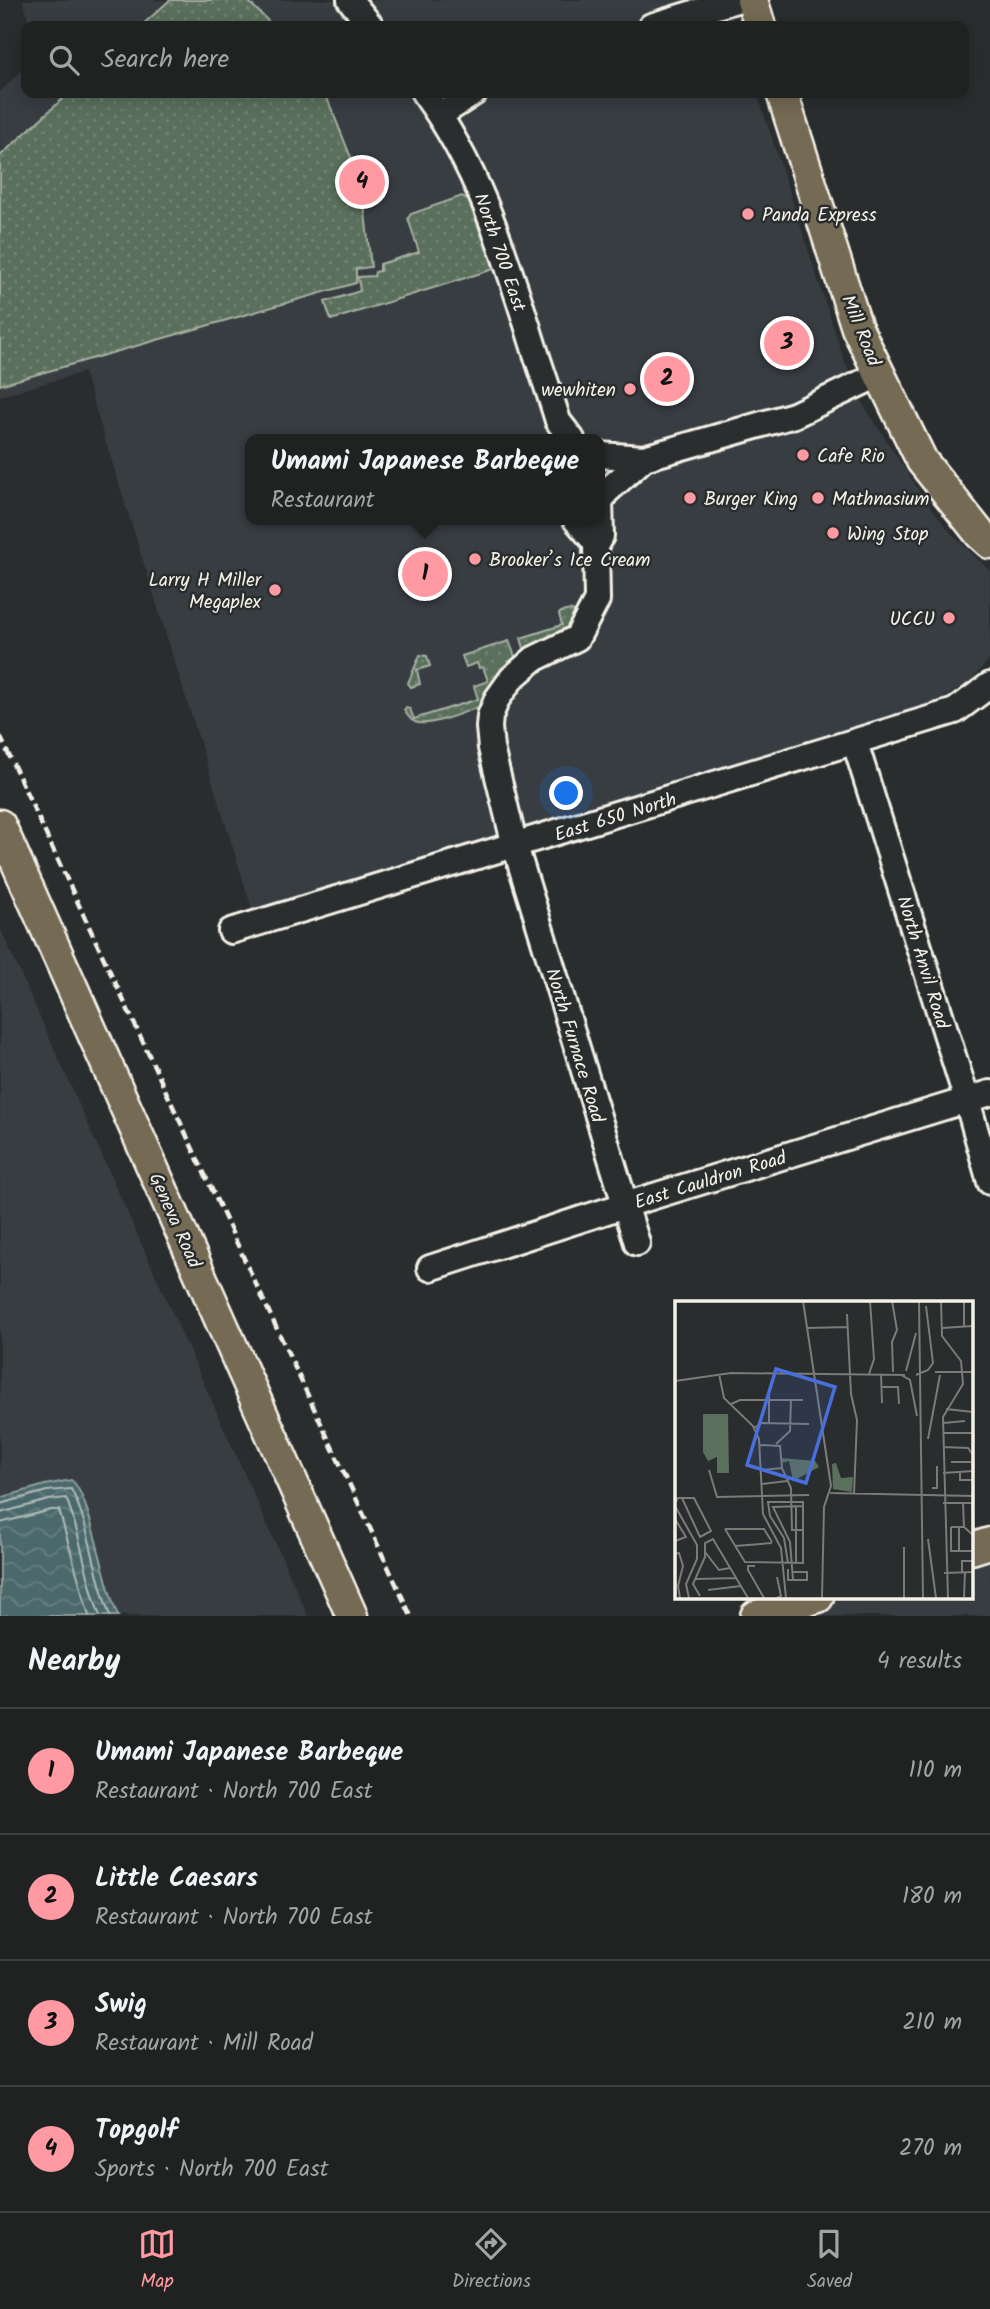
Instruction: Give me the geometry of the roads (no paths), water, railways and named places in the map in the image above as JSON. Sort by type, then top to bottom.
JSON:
[{"type":"main road","points":[[752,0],[758,21]]},
{"type":"main road","name":"Mill Road","points":[[784,98],[857,328],[922,461],[990,543]]},
{"type":"main road","name":"Geneva Road","points":[[0,825],[352,1616]]},
{"type":"main road","points":[[972,1549],[990,1544]]},
{"type":"main road","points":[[756,1616],[815,1598]]},
{"type":"street","points":[[350,0],[367,21]]},
{"type":"street","points":[[667,21],[736,0]]},
{"type":"street","name":"North 700 East","points":[[428,98],[477,181],[507,261],[561,433]]},
{"type":"street","points":[[440,115],[466,98]]},
{"type":"street","points":[[605,458],[644,458],[794,415],[880,374]]},
{"type":"street","points":[[605,496],[644,458]]},
{"type":"street","points":[[605,469],[608,482],[605,490]]},
{"type":"street","points":[[580,525],[596,543]]},
{"type":"street","points":[[515,846],[491,748],[490,716],[502,689],[523,667],[577,639],[597,600],[596,543],[601,536],[601,525]]},
{"type":"street","name":"East 650 North","points":[[232,930],[955,711],[990,685]]},
{"type":"street","name":"North Anvil Road","points":[[855,743],[979,1097],[990,1181]]},
{"type":"street","name":"North Furnace Road","points":[[515,846],[637,1243]]},
{"type":"street","name":"East Cauldron Road","points":[[430,1268],[625,1205],[979,1097]]},
{"type":"water","points":[[71,1480],[84,1502],[118,1616],[0,1616],[0,1498]]},
{"type":"railway","points":[[0,736],[411,1616]]},
{"type":"place","name":"Topgolf","points":[[362,182]]},
{"type":"place","name":"Panda Express","points":[[748,214]]},
{"type":"place","name":"Swig","points":[[787,343]]},
{"type":"place","name":"Little Caesars","points":[[667,379]]},
{"type":"place","name":"wewhiten","points":[[630,389]]},
{"type":"place","name":"Cafe Rio","points":[[803,455]]},
{"type":"place","name":"Burger King","points":[[690,498]]},
{"type":"place","name":"Mathnasium","points":[[818,498]]},
{"type":"place","name":"Wing Stop","points":[[833,533]]},
{"type":"place","name":"Brooker’s Ice Cream","points":[[475,559]]},
{"type":"place","name":"Umami Japanese Barbeque","points":[[425,574]]},
{"type":"place","name":"Larry H Miller Megaplex","points":[[275,590]]},
{"type":"place","name":"UCCU","points":[[949,618]]}]
